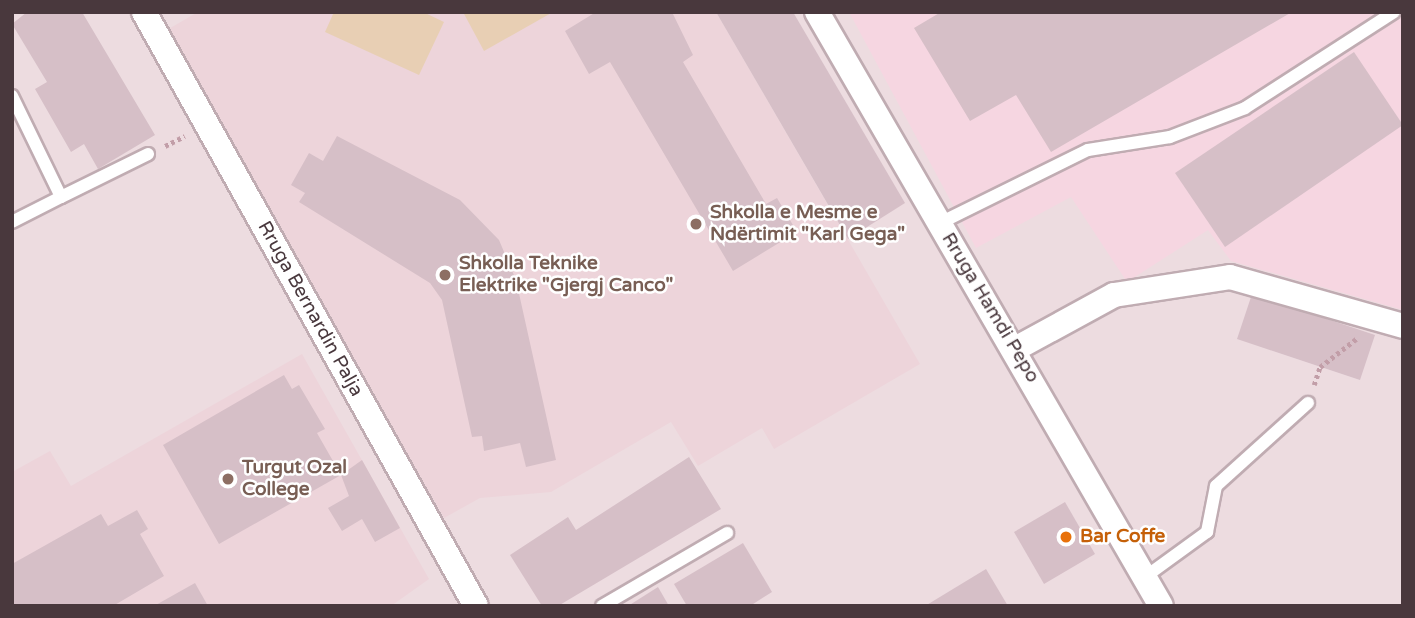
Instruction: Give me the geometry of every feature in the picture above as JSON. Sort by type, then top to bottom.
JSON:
[{"type":"street","name":"Rruga Bernardin Palja","points":[[144,12],[476,606]]},
{"type":"street","name":"Rruga Hamdi Pepo","points":[[817,12],[1015,349],[1161,606]]},
{"type":"street","points":[[1015,349],[1114,295],[1230,277],[1392,323]]},
{"type":"lane","points":[[940,223],[1088,150],[1170,137],[1245,108],[1394,12]]},
{"type":"lane","points":[[12,96],[61,197]]},
{"type":"lane","points":[[12,222],[148,155]]},
{"type":"lane","points":[[1145,577],[1207,532],[1216,486],[1308,403]]},
{"type":"lane","points":[[602,606],[727,533]]},
{"type":"path","points":[[148,155],[207,125]]},
{"type":"path","points":[[1308,403],[1320,367],[1392,323]]},
{"type":"shaded area","points":[[12,12],[1403,12],[1403,606],[12,606]]},
{"type":"shaded area","points":[[198,12],[716,12],[920,364],[774,449],[762,428],[698,466],[671,422],[551,492],[480,498],[444,518],[165,31]]},
{"type":"shaded area","points":[[334,12],[423,12],[444,22],[419,75],[325,32]]},
{"type":"shaded area","points":[[463,12],[553,12],[484,51]]},
{"type":"shaded area","points":[[849,12],[1403,12],[1403,310],[1231,261],[1208,230],[1127,282],[1071,197],[976,248]]},
{"type":"shaded area","name":"Turgut Ozal College","points":[[302,354],[429,579],[391,606],[12,606],[12,472],[50,451],[71,486]]},
{"type":"building","points":[[27,12],[82,12],[155,135],[98,169],[84,144],[71,152],[35,89],[47,82],[12,24]]},
{"type":"building","points":[[596,12],[672,12],[693,55],[683,62],[766,204],[777,198],[797,232],[733,271],[610,62],[589,74],[565,31]]},
{"type":"building","points":[[716,12],[793,12],[905,203],[848,239]]},
{"type":"building","points":[[941,12],[1292,12],[1051,152],[1016,95],[970,121],[914,28]]},
{"type":"building","points":[[1354,52],[1403,125],[1225,247],[1175,173]]},
{"type":"building","points":[[337,136],[460,200],[499,240],[516,280],[556,460],[526,467],[520,443],[484,451],[482,436],[472,437],[442,300],[430,283],[299,202],[305,193],[291,185],[309,153],[323,161]]},
{"type":"building","points":[[1252,294],[1375,335],[1360,380],[1237,339]]},
{"type":"building","points":[[284,375],[292,389],[299,385],[325,429],[317,433],[341,475],[219,544],[163,445]]},
{"type":"building","points":[[689,457],[721,509],[558,606],[542,606],[510,555],[568,517],[576,530]]},
{"type":"building","points":[[362,460],[400,528],[375,542],[362,519],[342,531],[328,508],[349,496],[341,475]]},
{"type":"building","points":[[1065,502],[1095,554],[1044,584],[1014,532]]},
{"type":"building","points":[[137,510],[148,529],[140,534],[164,576],[113,606],[12,606],[12,564],[101,514],[108,526]]},
{"type":"building","points":[[743,543],[772,592],[750,606],[687,606],[674,584]]},
{"type":"building","points":[[986,569],[1008,606],[925,606]]},
{"type":"building","points":[[195,583],[208,606],[154,606]]},
{"type":"building","points":[[658,587],[669,606],[628,606]]},
{"type":"place","name":"Shkolla e Mesme e Ndërtimit \"Karl Gega\"","points":[[696,224]]},
{"type":"place","name":"Shkolla Teknike Elektrike \"Gjergj Canco\"","points":[[445,275]]},
{"type":"place","name":"Turgut Ozal College","points":[[228,479]]},
{"type":"place","name":"Bar Coffe","points":[[1066,537]]}]
